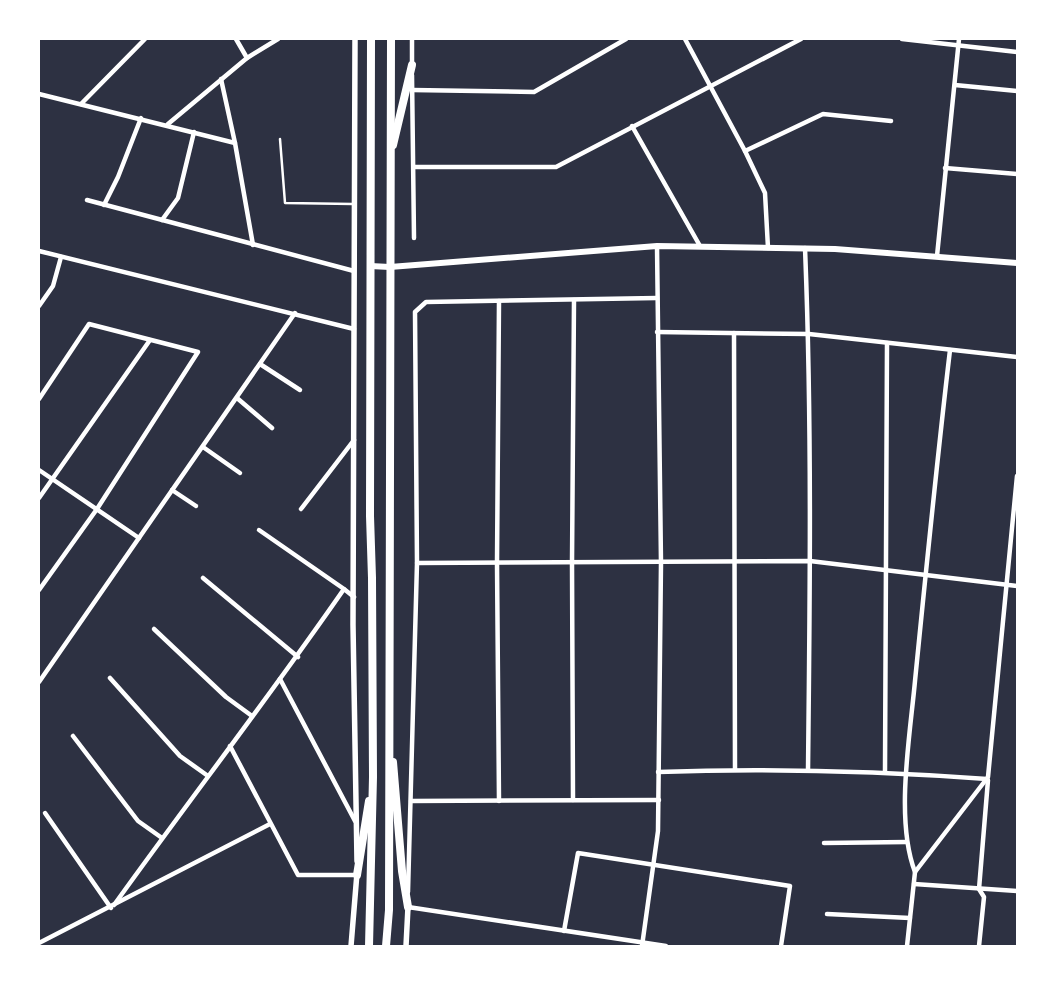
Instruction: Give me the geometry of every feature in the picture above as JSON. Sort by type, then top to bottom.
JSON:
[{"type":"main road","points":[[370,946],[373,777],[370,516],[371,39]]},
{"type":"main road","points":[[386,946],[389,910],[390,740],[391,39]]},
{"type":"main road","points":[[391,149],[397,135],[412,64]]},
{"type":"main road","points":[[370,266],[390,267],[658,246],[805,248],[1017,263]]},
{"type":"main road","points":[[390,740],[397,785],[402,871],[408,907]]},
{"type":"main road","points":[[357,874],[373,777]]},
{"type":"street","points":[[81,104],[146,39]]},
{"type":"street","points":[[236,39],[247,58]]},
{"type":"street","points":[[168,124],[221,78],[247,58],[278,39]]},
{"type":"street","points":[[351,946],[357,874],[353,625],[355,39]]},
{"type":"street","points":[[412,39],[414,238]]},
{"type":"street","points":[[412,90],[534,92],[626,39]]},
{"type":"street","points":[[685,39],[745,151],[765,193],[768,248]]},
{"type":"street","points":[[414,167],[556,167],[801,39]]},
{"type":"street","points":[[902,39],[1017,52]]},
{"type":"street","points":[[937,256],[959,39]]},
{"type":"street","points":[[221,78],[235,143],[252,245]]},
{"type":"street","points":[[955,85],[1017,91]]},
{"type":"street","points":[[39,94],[168,124],[235,143]]},
{"type":"street","points":[[745,151],[823,114],[891,121]]},
{"type":"street","points":[[104,205],[118,177],[142,118]]},
{"type":"street","points":[[632,126],[700,246]]},
{"type":"street","points":[[162,220],[178,198],[194,132]]},
{"type":"street","points":[[945,168],[1017,174]]},
{"type":"street","points":[[87,200],[354,271]]},
{"type":"street","points":[[642,944],[658,831],[661,562],[657,332],[658,246]]},
{"type":"street","points":[[805,248],[809,334],[810,561],[808,770]]},
{"type":"street","points":[[39,251],[354,329]]},
{"type":"street","points":[[39,306],[53,286],[61,257]]},
{"type":"street","points":[[406,946],[417,563],[414,316],[418,308],[426,302],[657,298]]},
{"type":"street","points":[[573,800],[574,300]]},
{"type":"street","points":[[499,301],[497,563],[499,801]]},
{"type":"street","points":[[39,682],[295,313]]},
{"type":"street","points":[[39,399],[89,324],[198,352],[97,510],[39,590]]},
{"type":"street","points":[[657,332],[809,334],[1017,357]]},
{"type":"street","points":[[734,333],[735,770]]},
{"type":"street","points":[[39,498],[150,340]]},
{"type":"street","points":[[885,772],[887,342]]},
{"type":"street","points":[[907,946],[915,872],[907,842],[907,773],[925,575],[950,350]]},
{"type":"street","points":[[260,364],[300,390]]},
{"type":"street","points":[[237,398],[272,428]]},
{"type":"street","points":[[301,508],[355,439]]},
{"type":"street","points":[[203,447],[240,473]]},
{"type":"street","points":[[39,470],[139,538]]},
{"type":"street","points":[[979,946],[984,897],[978,889],[1017,476]]},
{"type":"street","points":[[172,490],[196,506]]},
{"type":"street","points":[[259,530],[354,597]]},
{"type":"street","points":[[417,563],[810,561],[1017,586]]},
{"type":"street","points":[[203,578],[298,657]]},
{"type":"street","points":[[112,907],[280,678],[298,657],[344,589]]},
{"type":"street","points":[[154,629],[226,697],[252,716]]},
{"type":"street","points":[[110,678],[180,756],[208,776]]},
{"type":"street","points":[[280,678],[356,822]]},
{"type":"street","points":[[73,736],[138,821],[162,838]]},
{"type":"street","points":[[230,746],[298,875],[357,874]]},
{"type":"street","points":[[658,772],[808,770],[988,778]]},
{"type":"street","points":[[915,872],[988,778]]},
{"type":"street","points":[[411,801],[658,800]]},
{"type":"street","points":[[45,813],[112,907]]},
{"type":"street","points":[[39,943],[270,824]]},
{"type":"street","points":[[824,843],[907,842]]},
{"type":"street","points":[[564,931],[578,853],[790,886],[781,946]]},
{"type":"street","points":[[914,884],[1017,891]]},
{"type":"street","points":[[408,907],[642,944],[666,946]]},
{"type":"street","points":[[827,914],[910,918]]},
{"type":"lane","points":[[280,138],[285,203],[355,204]]}]
